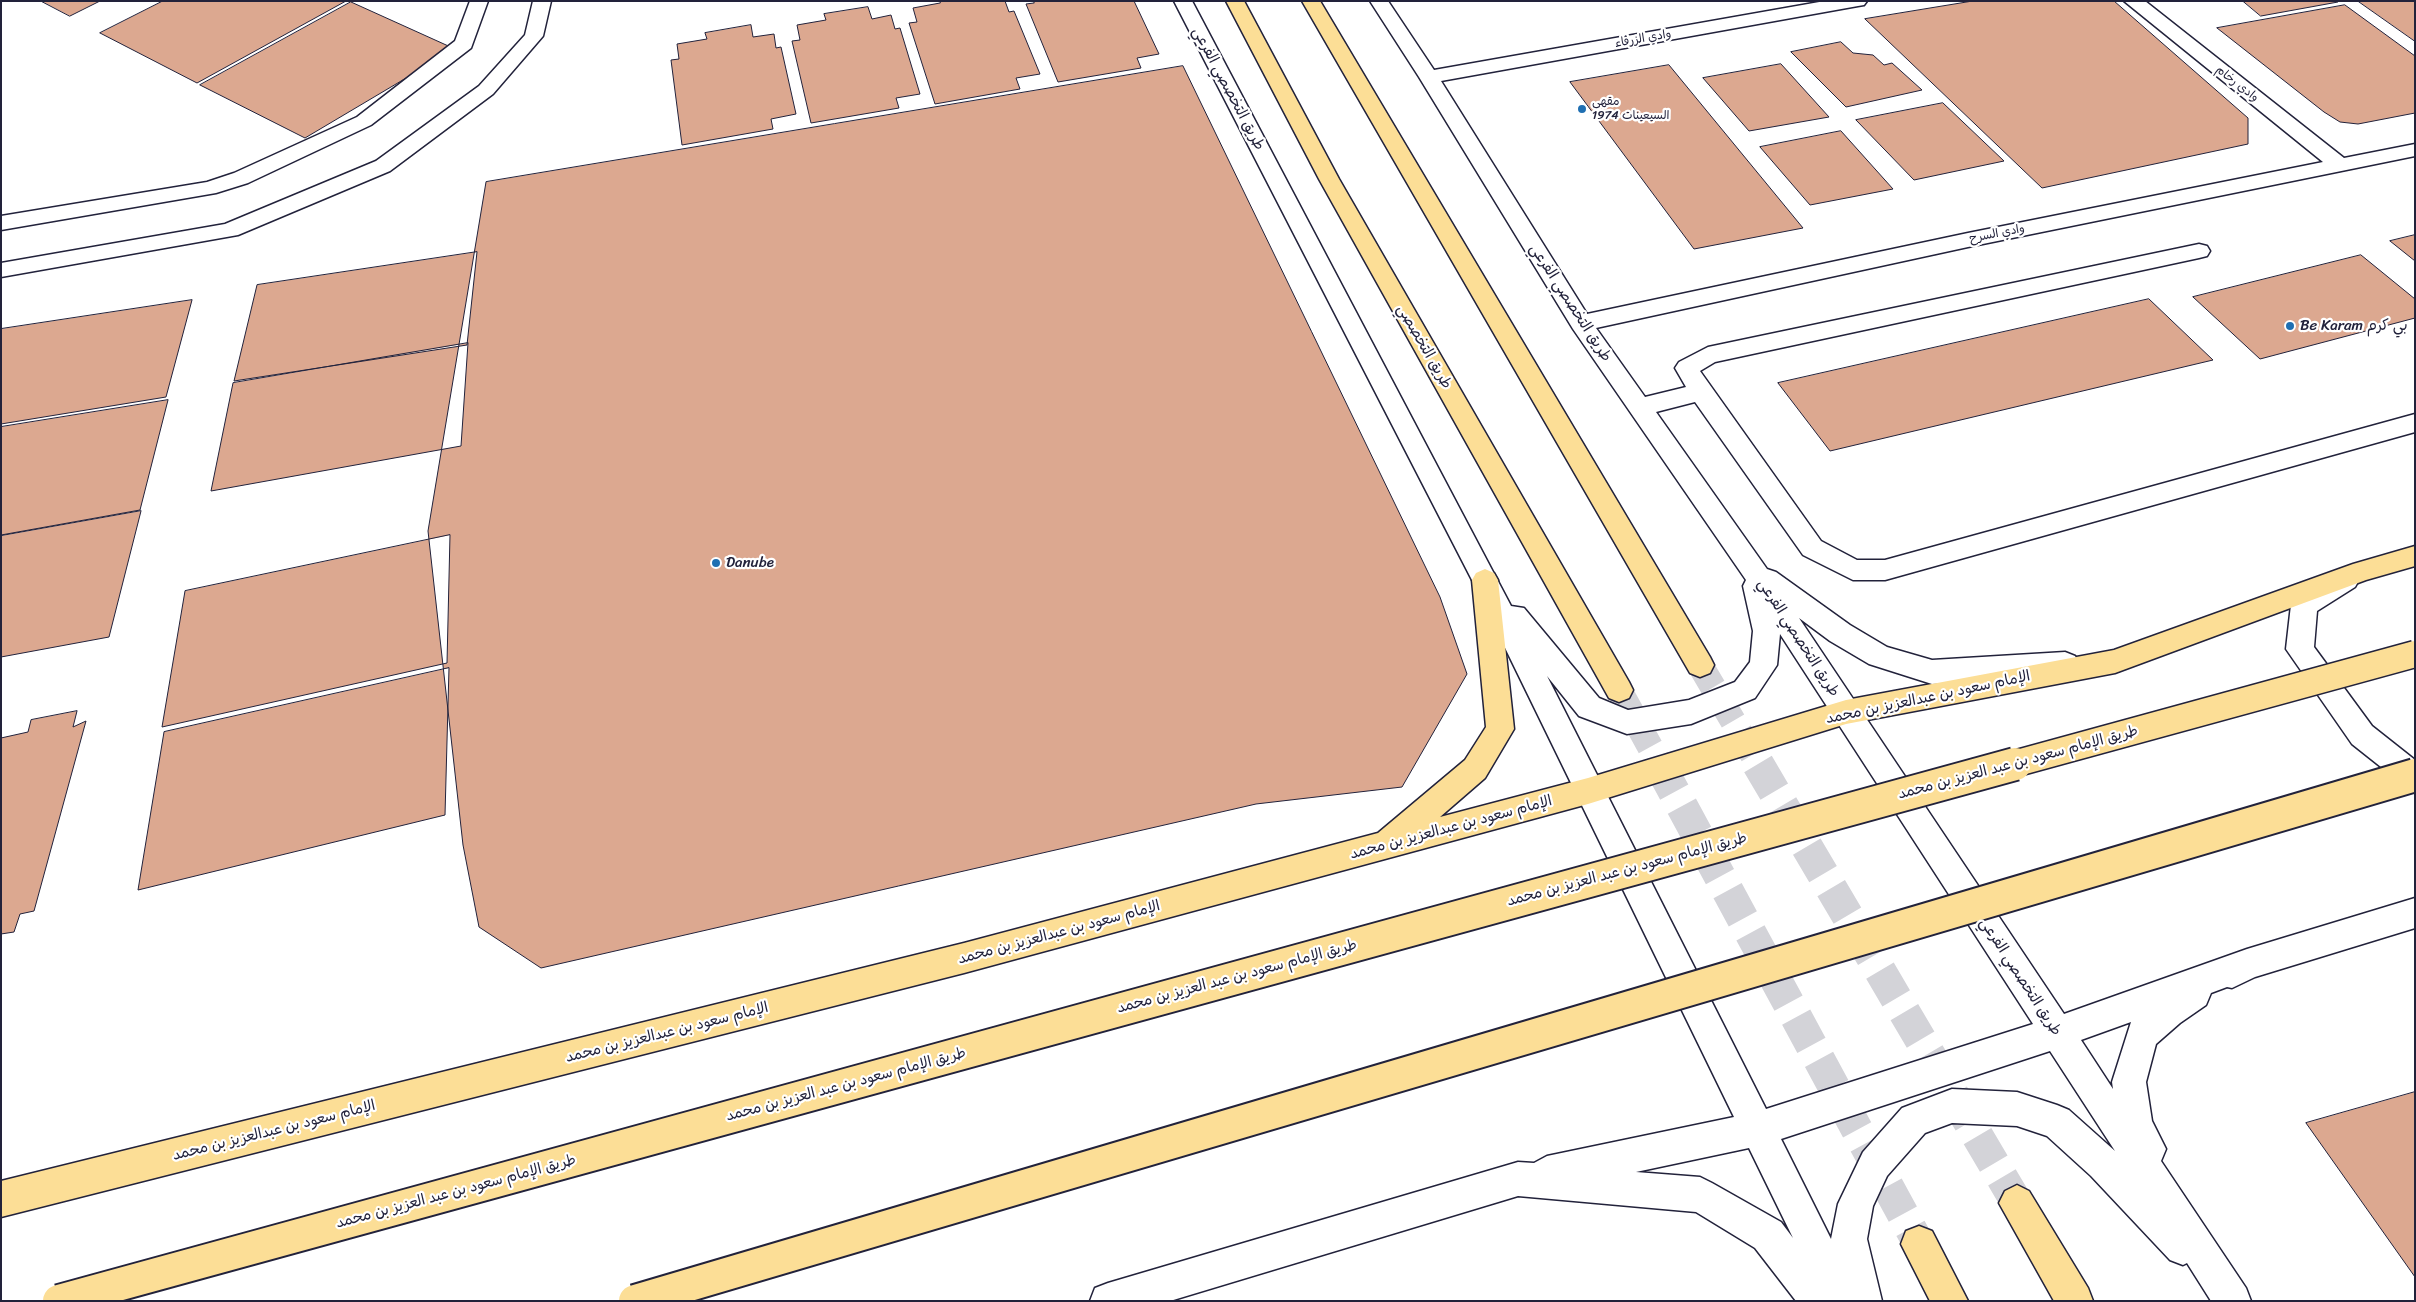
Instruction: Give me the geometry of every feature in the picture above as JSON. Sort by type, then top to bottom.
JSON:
[{"type":"main road","name":"طريق التخصصي","points":[[1235,1],[1329,179],[1619,690]]},
{"type":"main road","points":[[1311,1],[1700,665]]},
{"type":"main road","name":"الإمام سعود بن عبدالعزيز بن محمد","points":[[1,1199],[964,958],[1588,791],[1846,712],[2115,661],[2362,571],[2415,556]]},
{"type":"main road","points":[[1385,846],[1475,769],[1500,729],[1485,580]]},
{"type":"main road","name":"طريق الإمام سعود بن عبد العزيز بن محمد","points":[[59,1301],[2415,654]]},
{"type":"main road","points":[[635,1301],[2415,776]]},
{"type":"main road","points":[[2016,1203],[2075,1301]]},
{"type":"main road","points":[[1919,1244],[1950,1301]]},
{"type":"street","points":[[1,223],[209,188],[250,174],[364,121],[464,44],[479,1]]},
{"type":"street","points":[[1,270],[230,230],[383,166],[486,90],[534,36],[542,1]]},
{"type":"street","name":"طريق التخصصي الفرعي","points":[[1183,1],[1485,580],[1588,791],[1843,1301]]},
{"type":"street","name":"طريق التخصصي الفرعي","points":[[1379,1],[1429,77],[1580,324],[1752,568],[2231,1298]]},
{"type":"street","name":"وادي الزرقاء","points":[[1429,77],[1780,7],[1858,1]]},
{"type":"street","name":"وادي رخام","points":[[2133,1],[2341,166]]},
{"type":"street","name":"وادي السرح","points":[[1580,324],[1968,240],[2415,150]]},
{"type":"street","points":[[2199,251],[1708,355],[1687,368],[1701,392],[1812,548],[1853,570],[1885,570],[2415,423]]},
{"type":"street","points":[[1639,407],[1701,392]]},
{"type":"street","points":[[1485,580],[1589,707],[1627,722],[1691,712],[1744,690],[1762,665],[1767,631],[1752,568]]},
{"type":"street","name":"الإمام سعود بن عبدالعزيز بن محمد","points":[[1752,568],[1840,633],[1879,656],[1932,672],[2115,661]]},
{"type":"street","points":[[2362,571],[2304,605],[2300,649],[2362,735],[2415,776]]},
{"type":"street","points":[[1108,1301],[1518,1179],[1758,1129],[2057,1033],[2247,964],[2415,913]]},
{"type":"street","points":[[2231,1298],[2136,1126],[2129,1082],[2142,1034],[2193,995],[2247,964]]},
{"type":"street","points":[[1864,1301],[1849,1239],[1856,1204],[1875,1164],[1914,1120],[1952,1106],[2016,1109],[2057,1122],[2103,1164],[2231,1298]]},
{"type":"street","points":[[1518,1179],[1700,1195],[1768,1236],[1819,1301]]},
{"type":"building","points":[[41,1],[100,1],[70,16]]},
{"type":"building","points":[[163,1],[346,1],[197,83],[100,33]]},
{"type":"building","points":[[940,1],[1005,1],[1009,12],[1014,11],[1040,74],[1016,78],[1020,89],[935,104],[909,23],[917,22],[913,8],[940,3]]},
{"type":"building","points":[[1033,1],[1134,1],[1159,54],[1137,58],[1141,68],[1058,82],[1026,4],[1034,3]]},
{"type":"building","points":[[1973,1],[2114,1],[2248,118],[2248,144],[2042,188],[1865,19]]},
{"type":"building","points":[[2243,1],[2337,1],[2338,2],[2261,16]]},
{"type":"building","points":[[2358,1],[2415,1],[2415,41]]},
{"type":"building","points":[[351,2],[455,49],[305,138],[200,85]]},
{"type":"building","points":[[2345,5],[2415,56],[2415,113],[2358,124],[2340,122],[2324,112],[2217,28]]},
{"type":"building","points":[[868,7],[872,19],[891,15],[895,29],[900,28],[920,94],[896,98],[899,108],[811,123],[792,41],[800,40],[797,25],[826,20],[824,14]]},
{"type":"building","points":[[751,25],[753,37],[774,34],[776,48],[781,47],[796,114],[771,119],[773,129],[682,145],[671,60],[679,59],[677,44],[707,39],[705,33]]},
{"type":"building","points":[[1841,42],[1853,53],[1873,55],[1884,65],[1892,63],[1922,90],[1846,107],[1791,52]]},
{"type":"building","points":[[1781,64],[1829,117],[1749,131],[1703,78]]},
{"type":"building","points":[[1669,65],[1803,228],[1694,249],[1570,82]]},
{"type":"building","points":[[1183,66],[1440,597],[1467,674],[1402,787],[1256,804],[541,968],[479,927],[463,845],[428,531],[486,182]]},
{"type":"building","points":[[1943,103],[2004,161],[1914,180],[1856,120]]},
{"type":"building","points":[[1841,131],[1893,189],[1810,205],[1760,147]]},
{"type":"building","points":[[2415,235],[2415,261],[2390,241]]},
{"type":"building","points":[[477,252],[467,345],[234,381],[257,285]]},
{"type":"building","points":[[2361,255],[2415,299],[2415,318],[2260,359],[2193,297]]},
{"type":"building","points":[[2149,299],[2213,360],[1830,451],[1778,383]]},
{"type":"building","points":[[192,300],[166,397],[1,424],[1,329]]},
{"type":"building","points":[[468,343],[461,446],[211,491],[233,383]]},
{"type":"building","points":[[168,400],[140,510],[1,535],[1,427]]},
{"type":"building","points":[[141,511],[109,637],[1,657],[1,536]]},
{"type":"building","points":[[450,535],[447,663],[162,727],[185,591]]},
{"type":"building","points":[[449,668],[445,815],[138,890],[164,732]]},
{"type":"building","points":[[77,711],[73,727],[86,721],[34,911],[20,914],[14,932],[1,934],[1,738],[28,732],[31,720]]},
{"type":"building","points":[[2415,1092],[2415,1277],[2306,1123]]},
{"type":"tunnel","points":[[1700,665],[1759,765]]},
{"type":"tunnel","points":[[1619,690],[1660,765]]},
{"type":"tunnel","points":[[1659,764],[1919,1244]]},
{"type":"tunnel","points":[[1758,764],[2017,1203]]},
{"type":"place","name":"مقهى السيعينات 1974","points":[[1582,109]]},
{"type":"place","name":"Be Karam بي كرم","points":[[2290,326]]},
{"type":"place","name":"Danube","points":[[716,563]]}]
